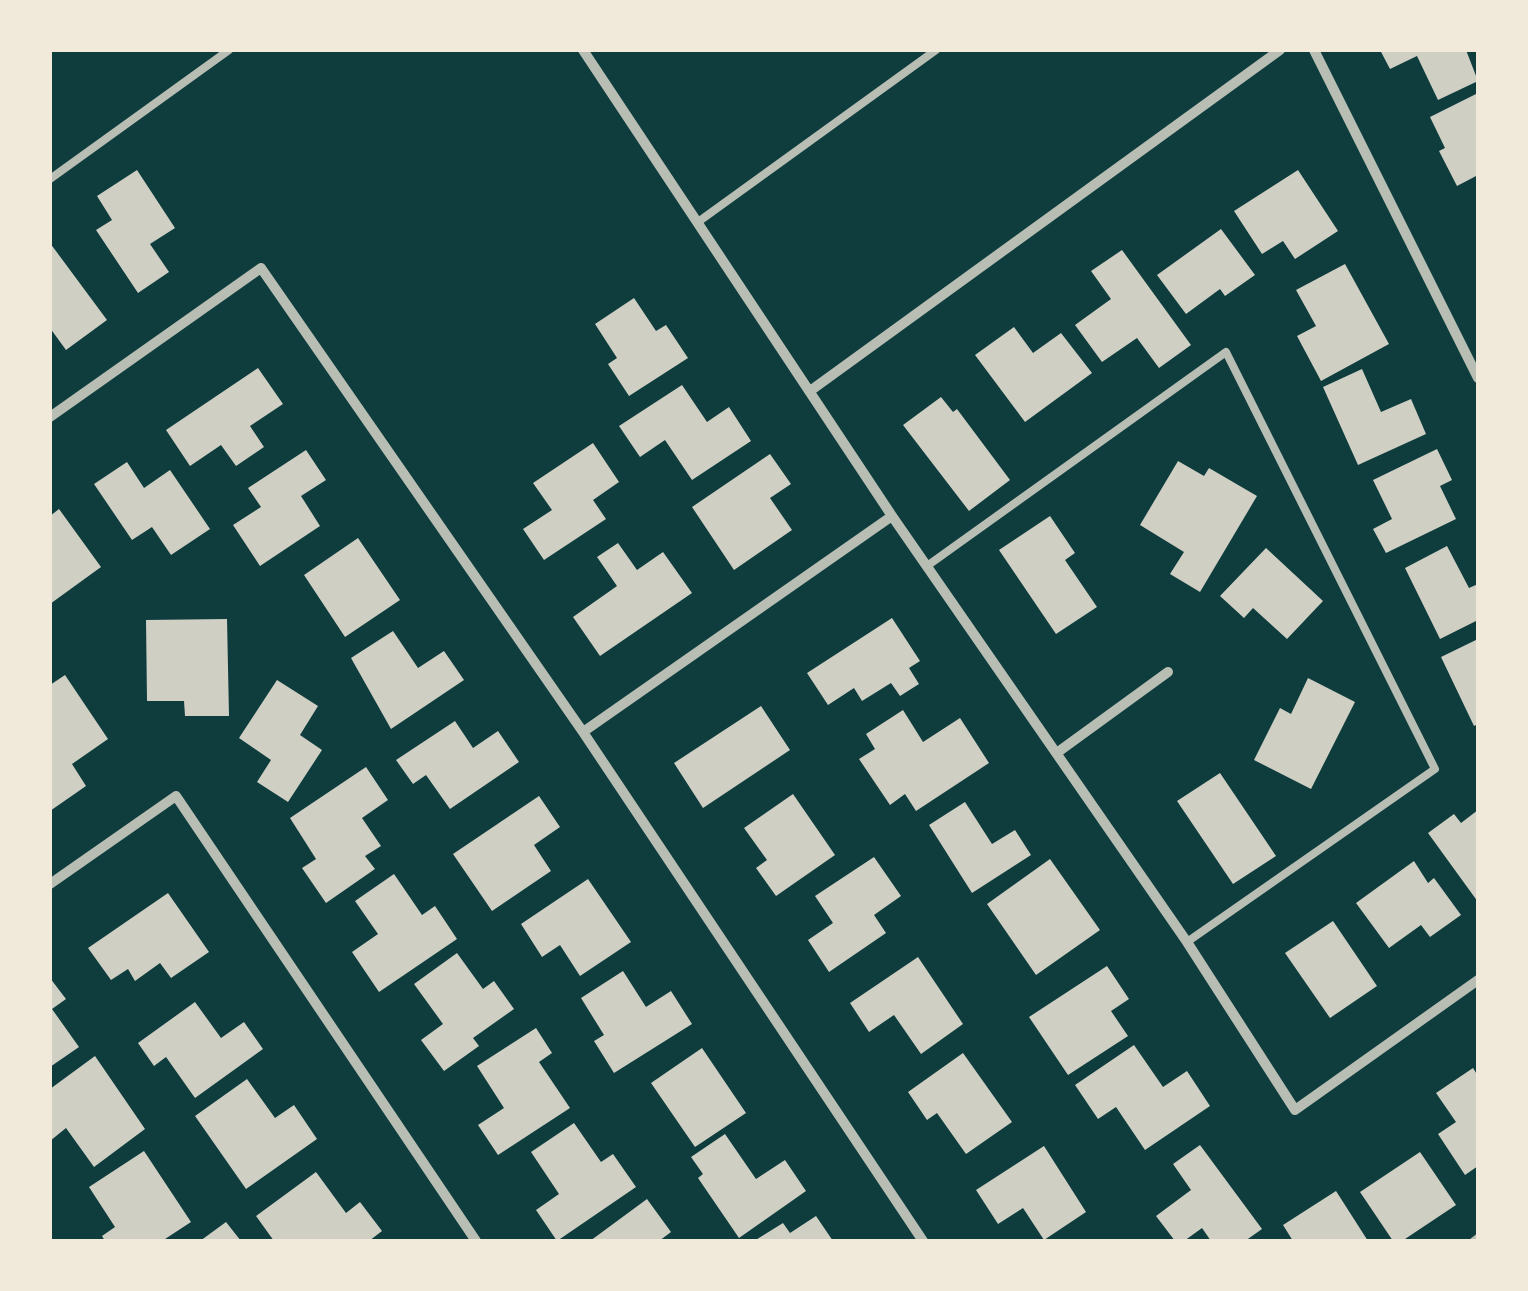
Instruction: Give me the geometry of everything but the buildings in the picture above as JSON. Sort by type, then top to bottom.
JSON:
[{"type":"street","points":[[584,50],[892,516],[1187,942],[1295,1110],[1478,980]]},
{"type":"street","points":[[810,390],[1280,50]]},
{"type":"street","points":[[1314,50],[1478,378]]},
{"type":"street","points":[[50,418],[261,268],[583,732],[923,1241]]},
{"type":"street","points":[[583,732],[892,516]]},
{"type":"street","points":[[1058,752],[1168,672]]},
{"type":"street","points":[[50,884],[176,796],[476,1241]]},
{"type":"lane","points":[[50,179],[228,50]]},
{"type":"lane","points":[[698,222],[936,50]]},
{"type":"lane","points":[[927,566],[1226,352],[1434,769],[1187,942]]}]
